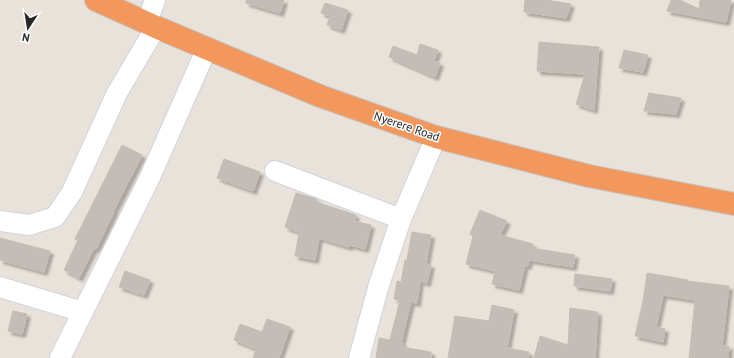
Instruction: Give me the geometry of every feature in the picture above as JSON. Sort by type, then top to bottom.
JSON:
[{"type":"highway","name":"Nyerere Road","points":[[96,0],[151,25],[320,96],[436,137],[589,176],[734,204]]},
{"type":"street","points":[[0,221],[29,225],[55,217],[72,192],[117,93],[151,25],[155,0]]},
{"type":"street","points":[[60,358],[150,177],[207,48]]},
{"type":"street","points":[[359,358],[378,288],[401,218],[436,137]]},
{"type":"street","points":[[275,171],[401,218]]},
{"type":"street","points":[[0,287],[83,312]]},
{"type":"building","points":[[246,0],[284,0],[280,13],[246,3]]},
{"type":"building","points":[[525,0],[546,0],[571,4],[566,18],[524,12]]},
{"type":"building","points":[[671,0],[680,0],[699,9],[700,0],[731,0],[726,22],[667,11]]},
{"type":"building","points":[[325,3],[348,10],[341,30],[327,25],[330,16],[321,13]]},
{"type":"building","points":[[539,42],[599,47],[594,110],[576,104],[585,74],[537,71]]},
{"type":"building","points":[[420,44],[438,50],[434,61],[440,63],[435,77],[389,57],[393,46],[417,55]]},
{"type":"building","points":[[624,50],[648,55],[643,72],[619,68]]},
{"type":"building","points":[[649,93],[681,98],[676,114],[644,111]]},
{"type":"building","points":[[122,145],[142,155],[96,249],[94,248],[79,278],[64,270],[78,240],[75,239]]},
{"type":"building","points":[[224,159],[260,172],[253,191],[217,178]]},
{"type":"building","points":[[296,193],[317,199],[316,202],[356,215],[354,221],[371,225],[365,249],[350,245],[349,247],[319,238],[315,260],[295,256],[299,232],[285,227]]},
{"type":"building","points":[[480,210],[507,221],[500,235],[533,244],[532,248],[575,255],[573,267],[529,260],[528,266],[525,265],[519,290],[492,284],[495,271],[466,264],[473,236],[470,234]]},
{"type":"building","points":[[412,232],[431,235],[426,264],[431,265],[427,283],[420,281],[417,303],[411,302],[401,343],[403,343],[402,347],[431,352],[431,358],[376,358],[379,338],[390,340],[400,300],[394,299],[397,281],[401,282]]},
{"type":"building","points":[[0,238],[50,251],[44,272],[0,260]]},
{"type":"building","points":[[125,271],[150,280],[144,295],[119,287]]},
{"type":"building","points":[[647,273],[688,280],[687,281],[729,286],[722,346],[729,346],[728,358],[689,358],[695,300],[663,295],[656,327],[665,329],[663,342],[635,336],[643,301]]},
{"type":"building","points":[[575,274],[612,279],[610,291],[574,286]]},
{"type":"building","points":[[492,305],[514,310],[507,348],[529,352],[528,358],[448,358],[455,316],[489,321]]},
{"type":"building","points":[[570,308],[598,312],[595,358],[534,358],[540,336],[568,345]]},
{"type":"building","points":[[13,311],[27,314],[22,334],[8,331]]},
{"type":"building","points":[[267,319],[290,327],[279,358],[253,358],[256,349],[234,340],[240,324],[262,332]]}]
